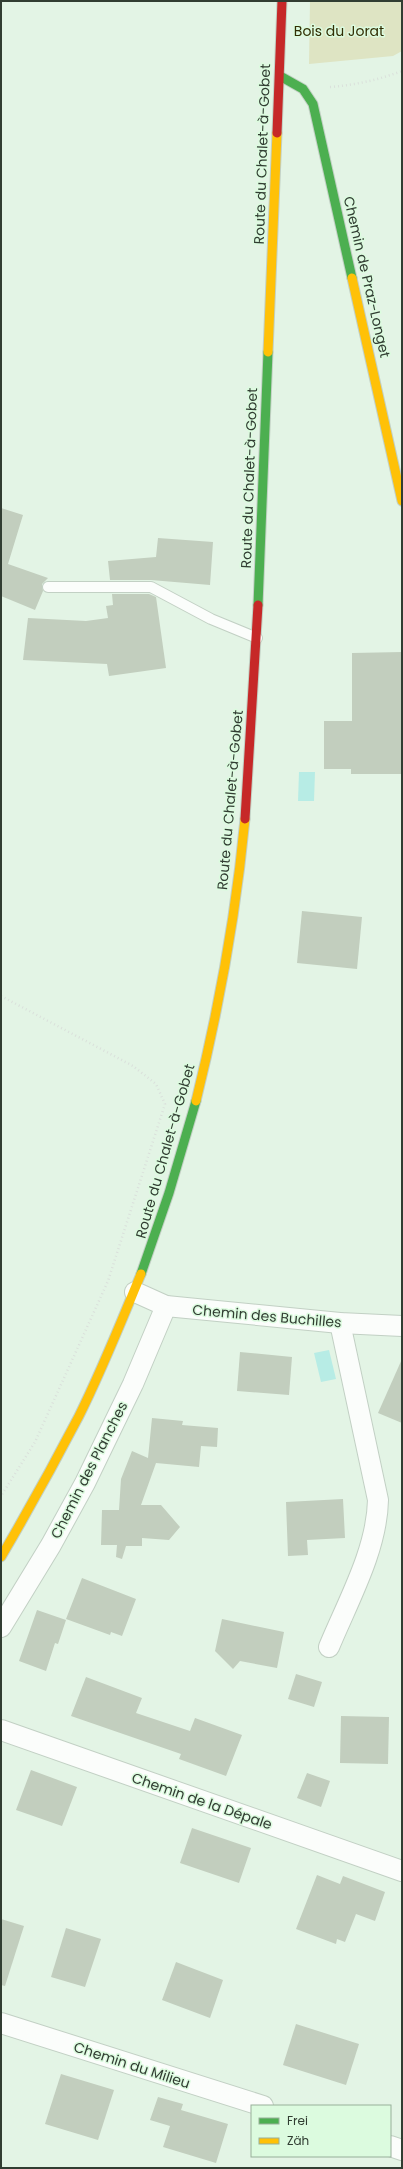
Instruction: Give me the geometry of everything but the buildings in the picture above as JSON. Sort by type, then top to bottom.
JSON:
[{"type":"main road","name":"Route du Chalet-à-Gobet","points":[[1,1557],[39,1494],[72,1432],[107,1360],[135,1292],[165,1209],[191,1124],[205,1066],[227,959],[246,805],[257,638],[282,1]]},
{"type":"main road","name":"Chemin de Praz-Longet","points":[[280,76],[303,89],[313,104],[317,117],[402,501]]},
{"type":"street","name":"Chemin des Buchilles","points":[[135,1292],[166,1306],[340,1323],[402,1326]]},
{"type":"street","name":"Chemin des Planches","points":[[1,1627],[85,1483],[133,1384],[166,1306]]},
{"type":"street","points":[[329,1647],[373,1540],[377,1519],[378,1500],[340,1323]]},
{"type":"street","name":"Chemin de la Dépale","points":[[1,1730],[402,1871]]},
{"type":"street","name":"Chemin du Milieu","points":[[1,2023],[260,2105]]},
{"type":"street","points":[[391,2146],[402,2150]]},
{"type":"lane","points":[[48,587],[152,588],[211,619],[257,638]]},
{"type":"path","points":[[303,89],[351,85],[378,80],[402,71]]},
{"type":"path","points":[[1,996],[133,1066],[156,1084],[165,1104],[108,1281],[35,1442],[1,1496]]},
{"type":"green space","name":"Bois du Jorat","points":[[310,1],[402,1],[402,51],[393,56],[309,64]]},
{"type":"water","points":[[299,772],[315,772],[314,801],[298,801]]},
{"type":"water","points":[[329,1350],[336,1379],[321,1382],[314,1353]]},
{"type":"traffic: fast","points":[[280,76],[303,89],[313,104],[352,278]]},
{"type":"traffic: fast","points":[[258,605],[268,352]]},
{"type":"traffic: fast","points":[[141,1274],[169,1193],[196,1101]]},
{"type":"traffic: slow","points":[[268,352],[277,133]]},
{"type":"traffic: slow","points":[[352,278],[402,501]]},
{"type":"traffic: slow","points":[[196,1101],[226,961],[237,890],[245,819]]},
{"type":"traffic: slow","points":[[1,1557],[79,1416],[141,1274]]},
{"type":"traffic: jam","points":[[277,133],[282,1]]},
{"type":"traffic: jam","points":[[245,819],[258,605]]}]
